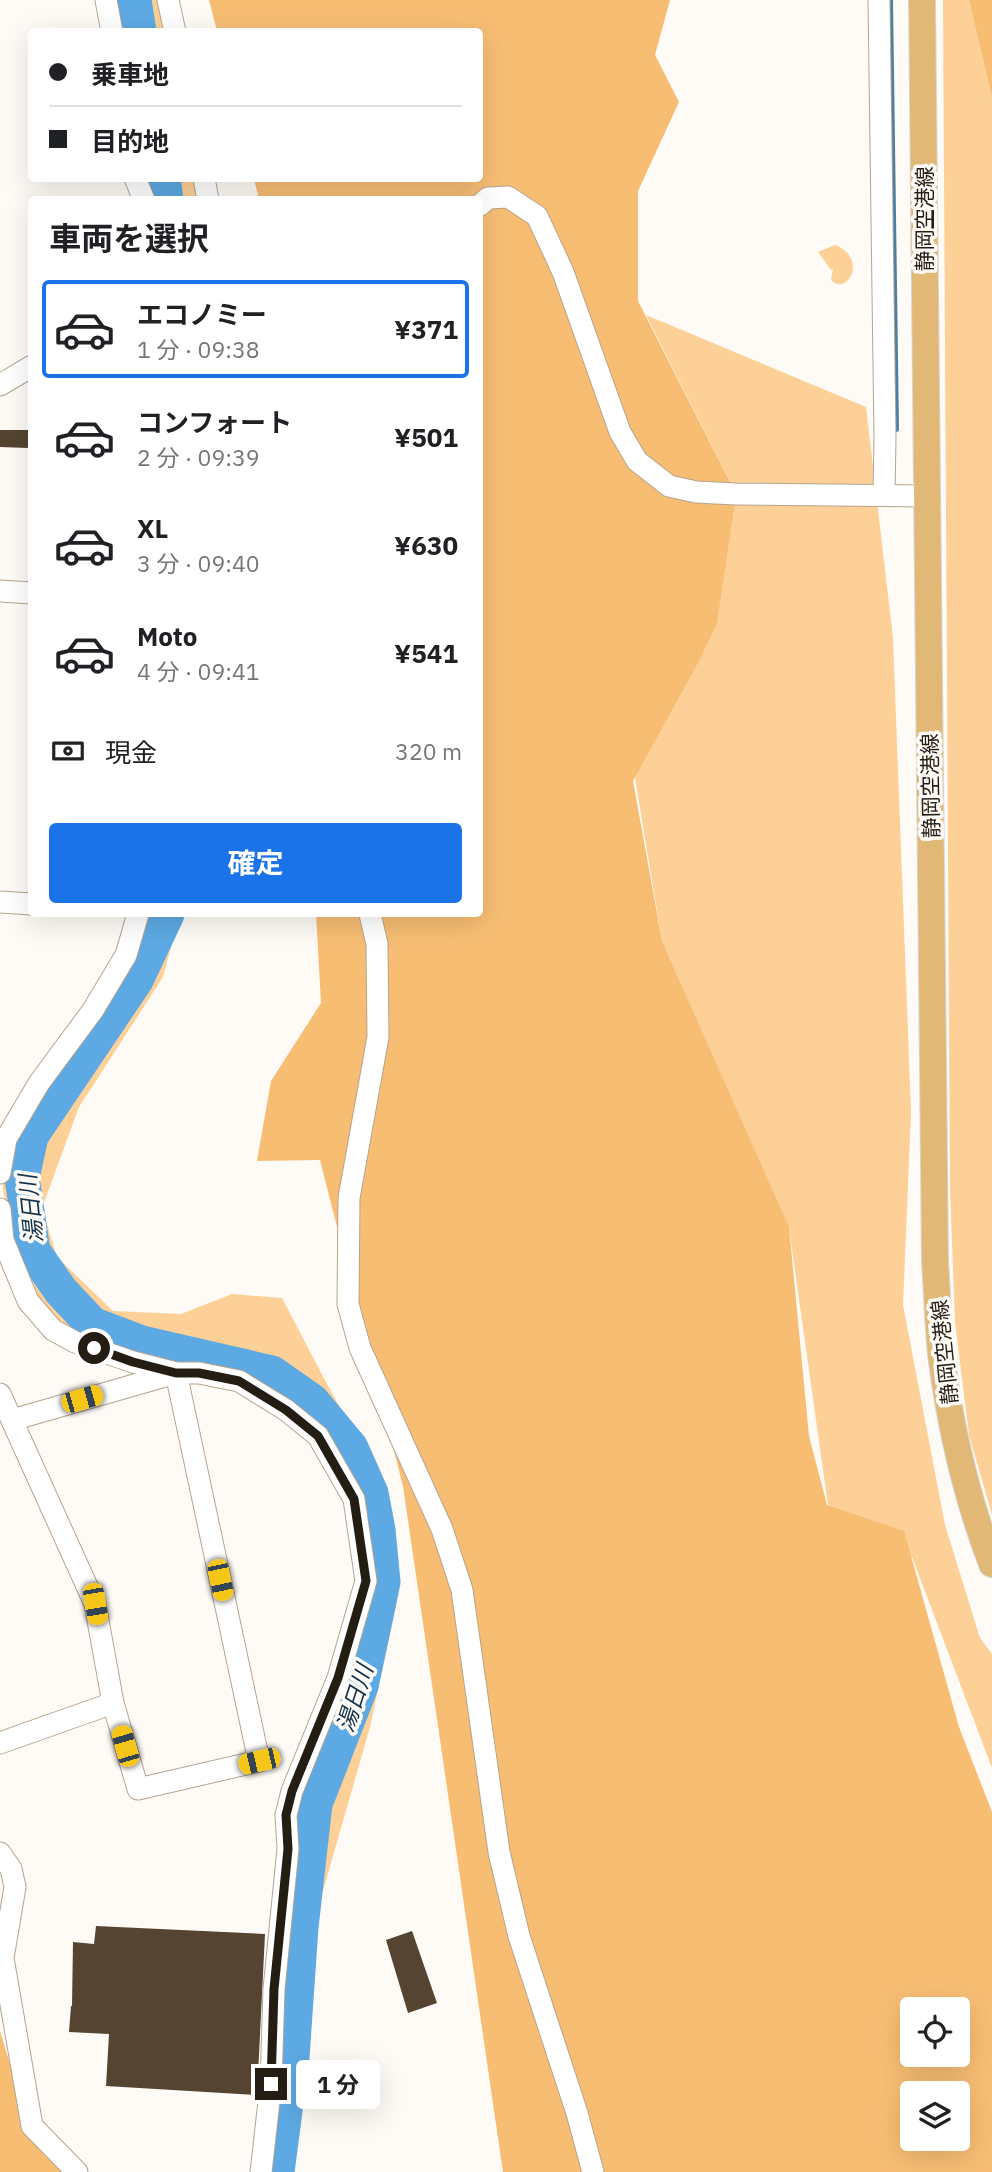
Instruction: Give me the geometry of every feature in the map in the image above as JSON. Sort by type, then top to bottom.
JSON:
[{"type":"main road","name":"静岡空港線","points":[[922,0],[935,1261],[941,1353],[955,1442],[967,1492],[992,1564]]},
{"type":"street","points":[[106,0],[111,28]]},
{"type":"street","points":[[168,0],[174,28]]},
{"type":"street","points":[[879,0],[884,495]]},
{"type":"street","points":[[483,202],[488,198],[508,197],[537,216],[563,272],[620,432],[637,461],[669,485],[696,492],[723,494],[927,496]]},
{"type":"street","points":[[0,385],[28,368]]},
{"type":"street","points":[[0,591],[28,593]]},
{"type":"street","points":[[0,902],[28,904]]},
{"type":"street","points":[[0,1173],[6,1139],[39,1083],[93,1010],[126,955],[137,917]]},
{"type":"street","points":[[370,917],[377,944],[378,1037],[349,1198],[348,1304],[360,1348],[442,1529],[462,1590],[499,1852],[519,1936],[577,2113],[593,2172]]},
{"type":"street","points":[[0,1209],[3,1240],[28,1301],[53,1330],[75,1342],[133,1362],[176,1373],[199,1373],[239,1381],[286,1410],[318,1436],[354,1499],[366,1581],[338,1678],[292,1791],[286,1815],[288,1849],[274,1989],[271,2084],[261,2172]]},
{"type":"street","points":[[12,1420],[176,1373]]},
{"type":"street","points":[[0,1394],[95,1604],[113,1703],[138,1789],[259,1761],[176,1373]]},
{"type":"street","points":[[0,1743],[113,1703]]},
{"type":"street","points":[[0,1853],[11,1869],[15,1887],[3,1958],[32,2126],[77,2172]]},
{"type":"shaded area","points":[[112,0],[158,0],[163,28],[117,28]]},
{"type":"shaded area","points":[[209,0],[670,0],[655,55],[679,102],[638,191],[638,301],[736,494],[717,623],[633,781],[662,941],[789,1227],[809,1436],[827,1505],[904,1531],[959,1727],[992,1812],[992,2172],[503,2172],[403,1486],[320,1160],[257,1161],[271,1081],[321,1003],[316,917],[483,917],[483,196],[258,196],[255,182],[483,182],[483,28],[216,28]]},
{"type":"shaded area","points":[[943,0],[969,0],[992,98],[992,1515],[969,1435],[955,1322],[950,1189]]},
{"type":"shaded area","points":[[969,0],[992,0],[992,98]]},
{"type":"shaded area","points":[[143,182],[195,182],[197,196],[146,196]]},
{"type":"shaded area","points":[[835,245],[851,258],[853,266],[852,274],[843,284],[831,280],[833,269],[831,270],[818,252]]},
{"type":"shaded area","points":[[646,315],[866,407],[893,638],[911,1112],[903,1305],[945,1525],[980,1638],[992,1654],[992,1768],[912,1557],[828,1505],[789,1228],[662,941],[631,754],[736,494]]},
{"type":"shaded area","points":[[147,917],[179,917],[163,977],[79,1107],[42,1208],[57,1257],[113,1311],[181,1314],[232,1294],[282,1298],[380,1479],[397,1602],[370,1727],[308,1943],[300,2129],[292,2172],[259,2172],[300,1809],[372,1581],[315,1421],[186,1364],[70,1331],[32,1297],[13,1247],[0,1171],[40,1088],[87,1031],[144,935]]},
{"type":"shaded area","points":[[0,2031],[29,2127],[74,2172],[0,2172]]},
{"type":"building","points":[[0,430],[28,430],[28,448],[0,447]]},
{"type":"building","points":[[96,1926],[265,1934],[257,2095],[106,2086],[109,2034],[69,2032],[73,1942],[94,1944]]},
{"type":"building","points":[[412,1931],[437,2003],[408,2013],[386,1940]]},
{"type":"waterway","name":"湯日川","points":[[134,0],[138,28]]},
{"type":"waterway","points":[[890,0],[896,429]]},
{"type":"waterway","name":"湯日川","points":[[164,182],[165,196]]},
{"type":"waterway","name":"湯日川","points":[[166,917],[136,980],[31,1136],[22,1178],[33,1251],[61,1291],[92,1324],[142,1343],[272,1373],[312,1401],[351,1448],[371,1493],[383,1582],[361,1686],[315,1804],[301,1927],[292,2057],[277,2172]]},
{"type":"route","points":[[94,1348],[176,1373],[199,1373],[239,1381],[286,1410],[318,1436],[354,1499],[366,1581],[338,1678],[292,1791],[286,1815],[288,1849],[274,1989],[271,2084]]}]
